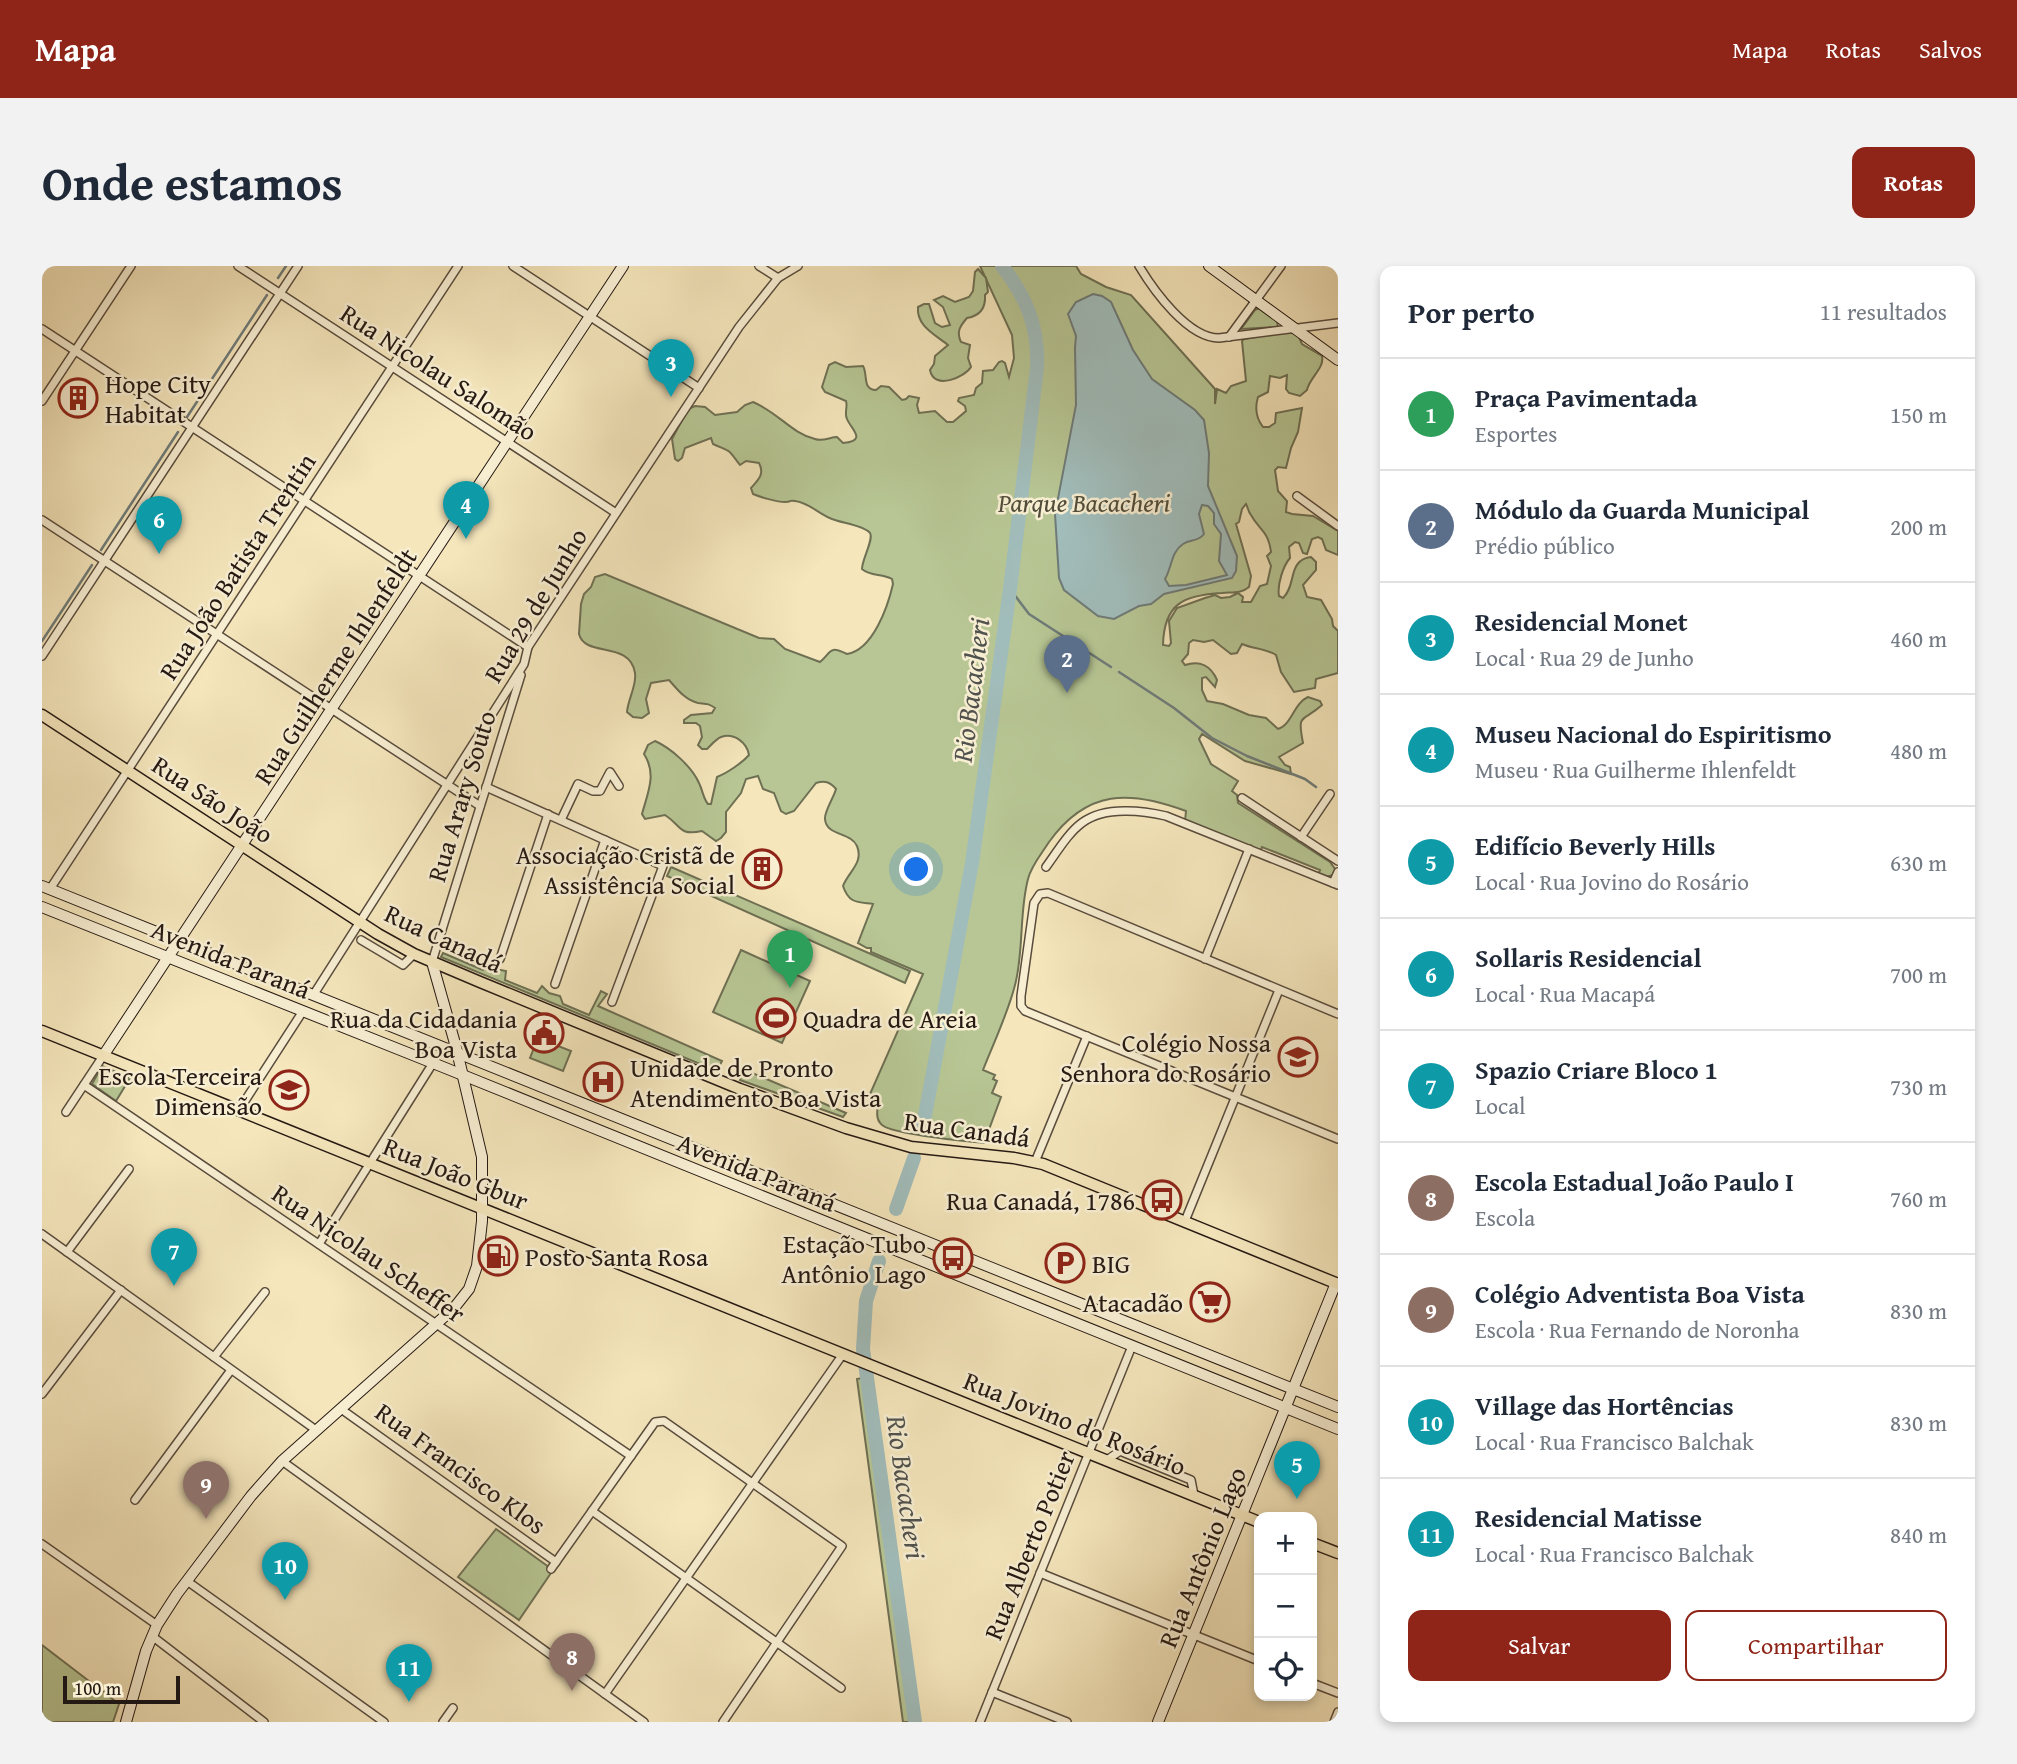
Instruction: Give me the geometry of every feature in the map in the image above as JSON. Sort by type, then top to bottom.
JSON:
[{"type":"main road","name":"Rua São João","points":[[42,715],[359,922]]},
{"type":"main road","name":"Rua Canadá","points":[[359,922],[383,938],[432,962],[730,1085],[865,1134],[924,1149],[1035,1162],[1337,1282]]},
{"type":"main road","name":"Rua João Gbur","points":[[42,1031],[874,1366]]},
{"type":"main road","name":"Rua Jovino do Rosário","points":[[874,1366],[1254,1519]]},
{"type":"main road","points":[[1317,1545],[1338,1553]]},
{"type":"street","points":[[42,401],[131,266]]},
{"type":"street","name":"Rua Nicolau Salomão","points":[[238,266],[616,513]]},
{"type":"street","points":[[42,656],[298,266]]},
{"type":"street","name":"Rua João Batista Trentin","points":[[46,888],[128,771],[458,266]]},
{"type":"street","points":[[513,266],[699,388]]},
{"type":"street","name":"Rua Guilherme Ihlenfeldt","points":[[103,1056],[622,266]]},
{"type":"street","points":[[759,266],[778,278]]},
{"type":"street","name":"Rua 29 de Junho","points":[[314,994],[524,664],[528,647],[745,318],[778,278],[798,266]]},
{"type":"street","points":[[1139,266],[1189,328],[1211,338],[1338,323]]},
{"type":"street","points":[[1209,266],[1338,360]]},
{"type":"street","points":[[1230,337],[1281,266]]},
{"type":"street","points":[[42,329],[528,647]]},
{"type":"street","points":[[1297,496],[1338,526]]},
{"type":"street","points":[[42,520],[480,806]]},
{"type":"street","name":"Rua Arary Souto","points":[[432,962],[524,664]]},
{"type":"street","points":[[561,820],[578,784],[593,791],[600,791],[610,772],[619,786]]},
{"type":"street","points":[[486,787],[663,866],[612,1002]]},
{"type":"street","points":[[1301,837],[1330,794]]},
{"type":"street","points":[[1242,798],[1338,862]]},
{"type":"street","points":[[1046,867],[1068,838],[1091,816],[1111,811],[1158,814],[1335,884],[1338,872]]},
{"type":"street","points":[[500,959],[548,814]]},
{"type":"street","points":[[555,984],[605,840]]},
{"type":"street","points":[[1205,959],[1249,849]]},
{"type":"street","name":"Avenida Paraná","points":[[46,888],[303,1010],[1338,1429]]},
{"type":"street","points":[[1338,1014],[1048,893],[1036,897],[1021,1006],[1025,1011],[1338,1139]]},
{"type":"street","name":"Avenida Paraná","points":[[42,907],[314,994],[458,1057],[1338,1407]]},
{"type":"street","points":[[383,938],[384,955]]},
{"type":"street","points":[[361,940],[403,964],[414,954]]},
{"type":"street","points":[[126,1722],[157,1625],[251,1496],[282,1461],[460,1302],[472,1282],[479,1258],[482,1208],[480,1145],[432,962]]},
{"type":"street","points":[[1185,1221],[1279,990]]},
{"type":"street","points":[[239,1110],[303,1010]]},
{"type":"street","points":[[1035,1162],[1087,1037]]},
{"type":"street","points":[[66,1112],[103,1056]]},
{"type":"street","points":[[319,1244],[433,1063]]},
{"type":"street","name":"Rua Nicolau Scheffer","points":[[84,1085],[631,1456]]},
{"type":"street","points":[[67,1252],[129,1169]]},
{"type":"street","points":[[42,1234],[316,1430]]},
{"type":"street","name":"Rua Antônio Lago","points":[[1157,1722],[1337,1282]]},
{"type":"street","points":[[42,1394],[121,1290]]},
{"type":"street","points":[[214,1357],[265,1292]]},
{"type":"street","name":"Rua Alberto Potier","points":[[980,1722],[1132,1346]]},
{"type":"street","points":[[605,1694],[752,1484],[848,1355]]},
{"type":"street","points":[[135,1500],[231,1370]]},
{"type":"street","name":"Rua Francisco Klos","points":[[341,1409],[554,1565],[592,1511]]},
{"type":"street","points":[[723,1722],[777,1643],[842,1546],[659,1420],[592,1511],[777,1643],[841,1688]]},
{"type":"street","points":[[282,1461],[644,1722]]},
{"type":"street","points":[[42,1544],[157,1625]]},
{"type":"street","points":[[1040,1573],[1254,1659]]},
{"type":"street","points":[[187,1581],[384,1722]]},
{"type":"street","points":[[152,1636],[264,1722]]},
{"type":"street","points":[[1317,1685],[1338,1693]]},
{"type":"street","points":[[992,1692],[1067,1722]]},
{"type":"street","points":[[443,1722],[453,1707]]},
{"type":"street","points":[[1334,1722],[1338,1712]]},
{"type":"green space","name":"Parque Bacacheri","points":[[980,266],[1076,266],[1081,274],[1106,287],[1131,295],[1215,389],[1215,404],[1217,389],[1226,393],[1231,386],[1246,381],[1244,339],[1289,331],[1298,335],[1302,344],[1322,356],[1319,369],[1307,390],[1300,396],[1289,393],[1286,389],[1287,375],[1280,378],[1270,376],[1268,392],[1258,397],[1256,409],[1263,427],[1269,427],[1275,423],[1276,413],[1302,408],[1298,432],[1286,468],[1278,467],[1275,470],[1278,491],[1287,501],[1286,512],[1313,516],[1338,531],[1338,555],[1326,550],[1322,539],[1318,537],[1312,539],[1307,554],[1303,553],[1299,543],[1295,542],[1289,547],[1290,558],[1281,576],[1279,596],[1283,598],[1287,593],[1298,563],[1311,557],[1316,562],[1316,570],[1303,585],[1307,597],[1321,600],[1338,631],[1338,673],[1316,679],[1315,688],[1294,692],[1281,672],[1276,655],[1242,644],[1237,653],[1231,654],[1213,640],[1193,640],[1189,643],[1188,654],[1182,661],[1185,665],[1204,665],[1215,675],[1215,687],[1206,677],[1202,678],[1202,690],[1207,701],[1266,718],[1278,729],[1286,724],[1303,700],[1308,697],[1320,701],[1322,705],[1301,722],[1303,743],[1279,757],[1290,767],[1291,774],[1245,761],[1202,734],[1199,739],[1211,764],[1238,781],[1232,791],[1237,795],[1238,803],[1330,862],[1335,869],[1333,875],[1318,875],[1320,870],[1262,847],[1260,852],[1185,821],[1186,811],[1166,804],[1128,798],[1111,799],[1094,803],[1079,812],[1049,842],[1029,874],[1015,985],[983,1070],[995,1075],[993,1079],[997,1081],[992,1093],[1001,1097],[984,1143],[900,1132],[889,1129],[878,1120],[880,1100],[870,1094],[923,974],[871,952],[871,948],[858,943],[873,904],[851,899],[843,886],[857,862],[859,852],[850,838],[826,824],[826,812],[836,789],[827,782],[816,783],[794,811],[786,814],[781,811],[774,793],[763,789],[758,776],[746,779],[741,793],[726,812],[726,832],[716,841],[702,831],[684,831],[665,815],[645,819],[642,814],[651,776],[644,754],[648,745],[655,741],[680,759],[696,777],[708,804],[711,804],[717,777],[742,761],[749,755],[748,751],[743,743],[731,736],[721,737],[707,749],[702,749],[698,745],[702,737],[700,726],[696,723],[684,723],[684,720],[691,715],[712,713],[715,708],[689,699],[669,680],[651,683],[646,699],[649,713],[642,718],[633,717],[627,712],[635,678],[631,663],[617,652],[590,646],[579,634],[584,594],[595,577],[605,574],[759,638],[774,639],[785,649],[820,662],[833,650],[847,654],[856,651],[872,636],[878,626],[893,584],[892,579],[862,569],[870,533],[830,518],[801,502],[778,501],[753,494],[751,488],[761,474],[759,463],[746,461],[740,465],[729,451],[713,444],[711,438],[685,448],[678,461],[675,459],[672,439],[688,409],[695,406],[705,407],[715,415],[737,412],[753,402],[807,436],[821,440],[837,437],[843,443],[851,442],[855,440],[856,434],[846,417],[846,401],[825,392],[822,387],[829,365],[835,362],[846,367],[863,366],[867,385],[872,389],[889,387],[902,400],[909,396],[919,398],[919,413],[935,411],[947,422],[953,422],[966,411],[965,406],[958,401],[959,398],[974,395],[976,388],[982,383],[983,371],[993,370],[1002,361],[1009,377],[1014,358],[1012,335]],"holes":[[[1246,504],[1270,545],[1271,552],[1267,556],[1271,566],[1267,584],[1260,586],[1251,602],[1242,602],[1243,597],[1238,593],[1221,598],[1215,595],[1177,608],[1169,621],[1171,643],[1169,646],[1163,645],[1167,620],[1178,604],[1196,596],[1239,592],[1249,587],[1251,576],[1236,524]]]},
{"type":"green space","points":[[978,269],[986,278],[988,292],[983,308],[975,316],[967,318],[959,332],[961,342],[970,345],[968,358],[971,367],[956,378],[937,380],[930,370],[935,356],[948,345],[923,325],[918,307],[929,304],[935,323],[942,327],[950,325],[943,307],[934,300],[943,296],[955,302],[969,297]]},
{"type":"green space","points":[[1259,308],[1277,321],[1278,327],[1241,329],[1255,310]]},
{"type":"green space","points":[[671,867],[910,971],[905,983],[667,876]]},
{"type":"green space","points":[[741,950],[810,981],[782,1043],[713,1012]]},
{"type":"green space","points":[[443,953],[483,970],[488,962],[495,969],[506,971],[505,980],[537,993],[542,986],[549,993],[560,996],[563,1004],[589,1015],[601,991],[607,994],[598,1006],[722,1061],[717,1071],[441,957]]},
{"type":"green space","points":[[538,1038],[571,1051],[563,1071],[530,1058]]},
{"type":"green space","points":[[102,1066],[130,1078],[116,1101],[92,1084]]},
{"type":"green space","points":[[743,1069],[846,1113],[843,1117],[740,1080]]},
{"type":"green space","points":[[862,1378],[912,1722],[903,1722],[857,1379]]},
{"type":"green space","points":[[496,1529],[553,1570],[519,1620],[458,1577]]},
{"type":"green space","points":[[42,1645],[119,1704],[113,1722],[42,1722]]},
{"type":"water","points":[[1093,294],[1111,302],[1133,350],[1152,379],[1195,410],[1204,420],[1209,453],[1208,486],[1237,556],[1236,571],[1232,578],[1164,594],[1151,604],[1139,606],[1114,619],[1098,616],[1064,590],[1059,578],[1055,514],[1076,405],[1076,336],[1068,314],[1076,302]],"holes":[[[1202,505],[1208,506],[1214,513],[1214,524],[1221,534],[1219,561],[1227,575],[1186,585],[1169,586],[1165,579],[1174,555],[1183,544],[1204,534],[1199,514]]]},
{"type":"waterway","points":[[278,278],[286,266]]},
{"type":"waterway","name":"Rio Bacacheri","points":[[923,1126],[972,863],[1037,368],[1036,340],[1030,314],[1002,266]]},
{"type":"waterway","points":[[187,417],[267,295]]},
{"type":"waterway","points":[[101,550],[178,432]]},
{"type":"waterway","points":[[42,641],[92,565]]},
{"type":"waterway","points":[[1010,589],[1029,614],[1111,667]]},
{"type":"waterway","points":[[1119,672],[1174,708],[1212,738],[1247,756],[1305,779],[1316,787]]},
{"type":"waterway","name":"Rio Bacacheri","points":[[896,1209],[914,1158]]},
{"type":"waterway","name":"Rio Bacacheri","points":[[879,1261],[866,1301],[863,1349],[915,1722]]},
{"type":"place","name":"Residencial Monet","points":[[671,397]]},
{"type":"place","name":"Hope City Habitat","points":[[78,398]]},
{"type":"place","name":"Museu Nacional do Espiritismo","points":[[466,539]]},
{"type":"place","name":"Sollaris Residencial","points":[[159,554]]},
{"type":"place","name":"Módulo da Guarda Municipal","points":[[1067,693]]},
{"type":"place","name":"Associação Cristã de Assistência Social","points":[[762,869]]},
{"type":"place","name":"Praça Pavimentada","points":[[790,988]]},
{"type":"place","name":"Quadra de Areia","points":[[776,1018]]},
{"type":"place","name":"Rua da Cidadania Boa Vista","points":[[544,1033]]},
{"type":"place","name":"Colégio Nossa Senhora do Rosário","points":[[1298,1057]]},
{"type":"place","name":"Unidade de Pronto Atendimento Boa Vista","points":[[603,1082]]},
{"type":"place","name":"Escola Terceira Dimensão","points":[[289,1090]]},
{"type":"place","name":"Rua Canadá, 1786","points":[[1162,1200]]},
{"type":"place","name":"Posto Santa Rosa","points":[[498,1256]]},
{"type":"place","name":"Estação Tubo Antônio Lago","points":[[953,1258]]},
{"type":"place","name":"BIG","points":[[1065,1263]]},
{"type":"place","name":"Spazio Criare Bloco 1","points":[[174,1286]]},
{"type":"place","name":"Atacadão","points":[[1210,1302]]},
{"type":"place","name":"Edifício Beverly Hills","points":[[1297,1499]]},
{"type":"place","name":"Colégio Adventista Boa Vista","points":[[206,1519]]},
{"type":"place","name":"Village das Hortências","points":[[285,1600]]},
{"type":"place","name":"Escola Estadual João Paulo I","points":[[572,1691]]},
{"type":"place","name":"Residencial Matisse","points":[[409,1702]]}]
